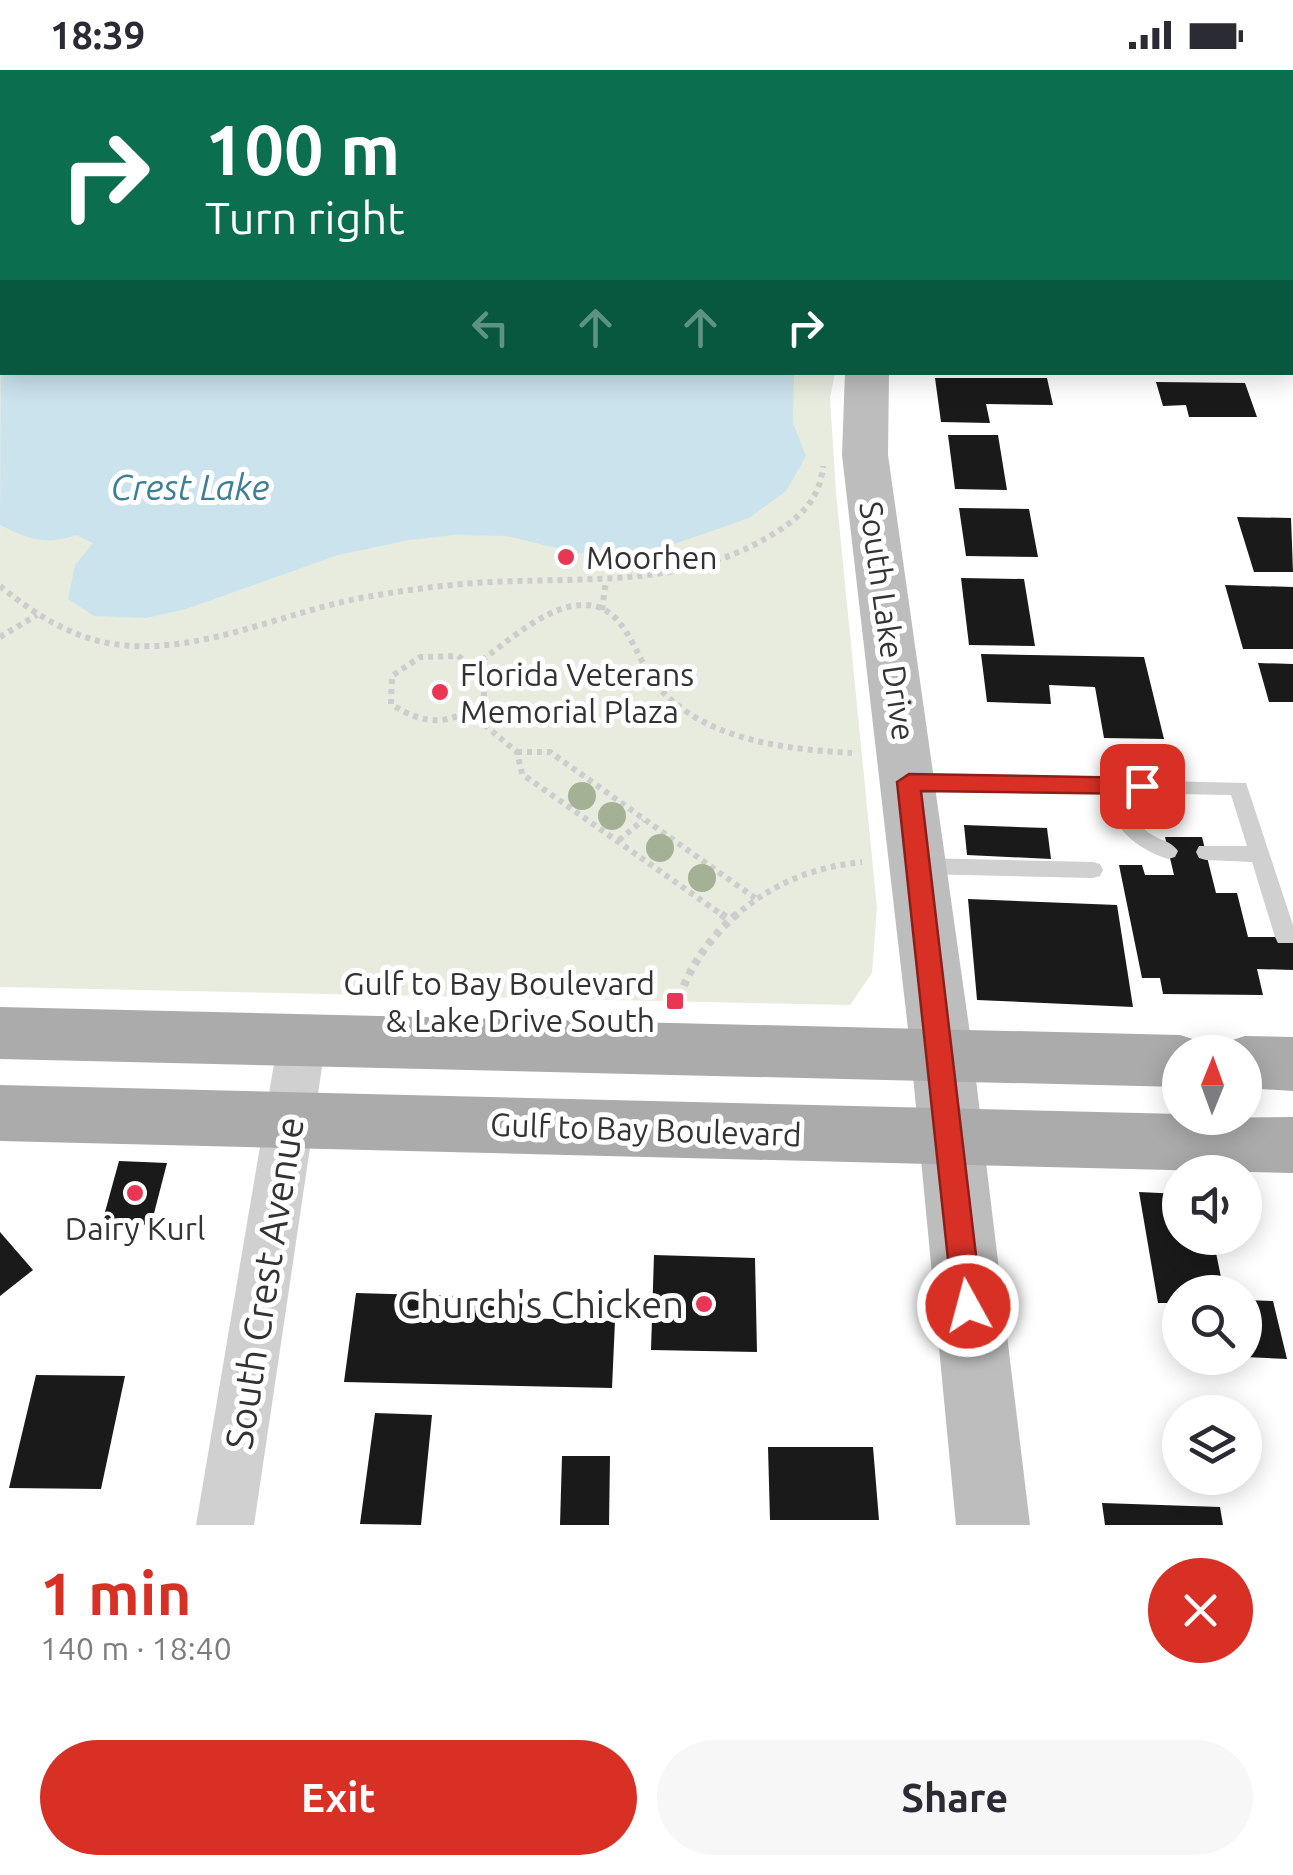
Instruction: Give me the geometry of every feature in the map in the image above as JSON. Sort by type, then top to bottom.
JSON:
[{"type":"main road","points":[[0,1032],[1162,1060]]},
{"type":"main road","points":[[1262,1063],[1293,1064]]},
{"type":"main road","name":"Gulf to Bay Boulevard","points":[[1,1116],[1293,1145]]},
{"type":"street","name":"South Lake Drive","points":[[867,375],[865,455],[942,1054],[993,1525]]},
{"type":"street","name":"South Crest Avenue","points":[[226,1525],[302,1040]]},
{"type":"lane","points":[[909,782],[1239,788],[1286,937]]},
{"type":"lane","points":[[1110,786],[1123,824],[1144,841],[1168,851]]},
{"type":"lane","points":[[1206,852],[1260,854]]},
{"type":"lane","points":[[919,866],[1094,870]]},
{"type":"path","points":[[0,586],[37,615],[81,636],[119,645],[154,646],[196,640],[325,604],[456,585],[606,581],[705,566],[751,547],[795,517],[819,494],[824,459]]},
{"type":"path","points":[[602,610],[606,581]]},
{"type":"path","points":[[316,594],[325,604]]},
{"type":"path","points":[[474,666],[555,611],[567,607],[602,610],[621,622],[644,670],[659,688],[700,721],[773,744],[852,753]]},
{"type":"path","points":[[0,637],[37,615]]},
{"type":"path","points":[[458,656],[474,666],[484,674],[484,700],[456,721],[417,722],[391,704],[392,676],[420,657],[458,656]]},
{"type":"path","points":[[469,712],[517,752],[522,774],[730,921]]},
{"type":"path","points":[[517,752],[550,752],[755,898]]},
{"type":"path","points":[[619,840],[643,820]]},
{"type":"path","points":[[675,1010],[699,955],[755,898],[804,870],[862,862]]},
{"type":"shaded area","points":[[0,375],[835,375],[830,398],[836,492],[877,908],[872,973],[850,1005],[0,987]]},
{"type":"water","name":"Crest Lake","points":[[1,375],[794,375],[793,423],[806,456],[786,491],[749,518],[657,550],[577,553],[507,536],[454,535],[409,540],[338,555],[186,609],[146,618],[94,616],[68,599],[75,565],[93,543],[76,535],[37,539],[0,525]]},
{"type":"building","points":[[935,378],[1047,378],[1053,405],[986,404],[990,423],[941,422]]},
{"type":"building","points":[[1156,382],[1245,383],[1257,417],[1189,417],[1186,405],[1163,406]]},
{"type":"building","points":[[948,435],[998,435],[1007,490],[955,489]]},
{"type":"building","points":[[959,508],[1029,509],[1038,557],[966,556]]},
{"type":"building","points":[[1237,517],[1291,518],[1293,572],[1254,572]]},
{"type":"building","points":[[961,578],[1024,579],[1035,646],[969,645]]},
{"type":"building","points":[[1225,585],[1293,587],[1293,649],[1243,649]]},
{"type":"building","points":[[981,654],[1144,657],[1164,739],[1104,738],[1095,687],[1049,685],[1051,704],[987,702]]},
{"type":"building","points":[[1258,663],[1293,664],[1293,702],[1269,702]]},
{"type":"building","points":[[964,825],[1047,828],[1051,859],[967,855]]},
{"type":"building","points":[[1165,837],[1202,837],[1216,893],[1237,893],[1248,937],[1293,937],[1293,970],[1257,969],[1263,995],[1163,994],[1160,978],[1142,978],[1119,865],[1142,865],[1145,875],[1174,875]]},
{"type":"building","points":[[968,899],[1117,905],[1133,1007],[977,1000]]},
{"type":"building","name":"Dairy Kurl","points":[[119,1161],[167,1163],[151,1225],[102,1223]]},
{"type":"building","points":[[1139,1192],[1162,1193],[1162,1255],[1216,1255],[1221,1275],[1162,1275],[1162,1303],[1158,1303]]},
{"type":"building","points":[[0,1232],[33,1270],[0,1296]]},
{"type":"building","name":"Church's Chicken","points":[[654,1255],[755,1258],[757,1352],[651,1350]]},
{"type":"building","points":[[356,1293],[523,1298],[521,1318],[615,1321],[612,1388],[344,1382]]},
{"type":"building","points":[[1262,1301],[1273,1301],[1287,1359],[1262,1358]]},
{"type":"building","points":[[36,1375],[125,1376],[101,1489],[9,1488]]},
{"type":"building","points":[[375,1413],[432,1415],[421,1525],[360,1524]]},
{"type":"building","points":[[768,1447],[873,1447],[879,1520],[770,1520]]},
{"type":"building","points":[[562,1456],[610,1456],[609,1525],[560,1525]]},
{"type":"building","points":[[1102,1503],[1220,1507],[1223,1525],[1105,1525]]},
{"type":"place","name":"Moorhen","points":[[566,557]]},
{"type":"place","name":"Florida Veterans Memorial Plaza","points":[[440,692]]},
{"type":"place","name":"Gulf to Bay Boulevard & Lake Drive South","points":[[675,1001]]},
{"type":"place","name":"Dairy Kurl","points":[[135,1193]]},
{"type":"place","name":"Church's Chicken","points":[[704,1304]]},
{"type":"route","points":[[968,1306],[909,782],[1142,786]]}]
